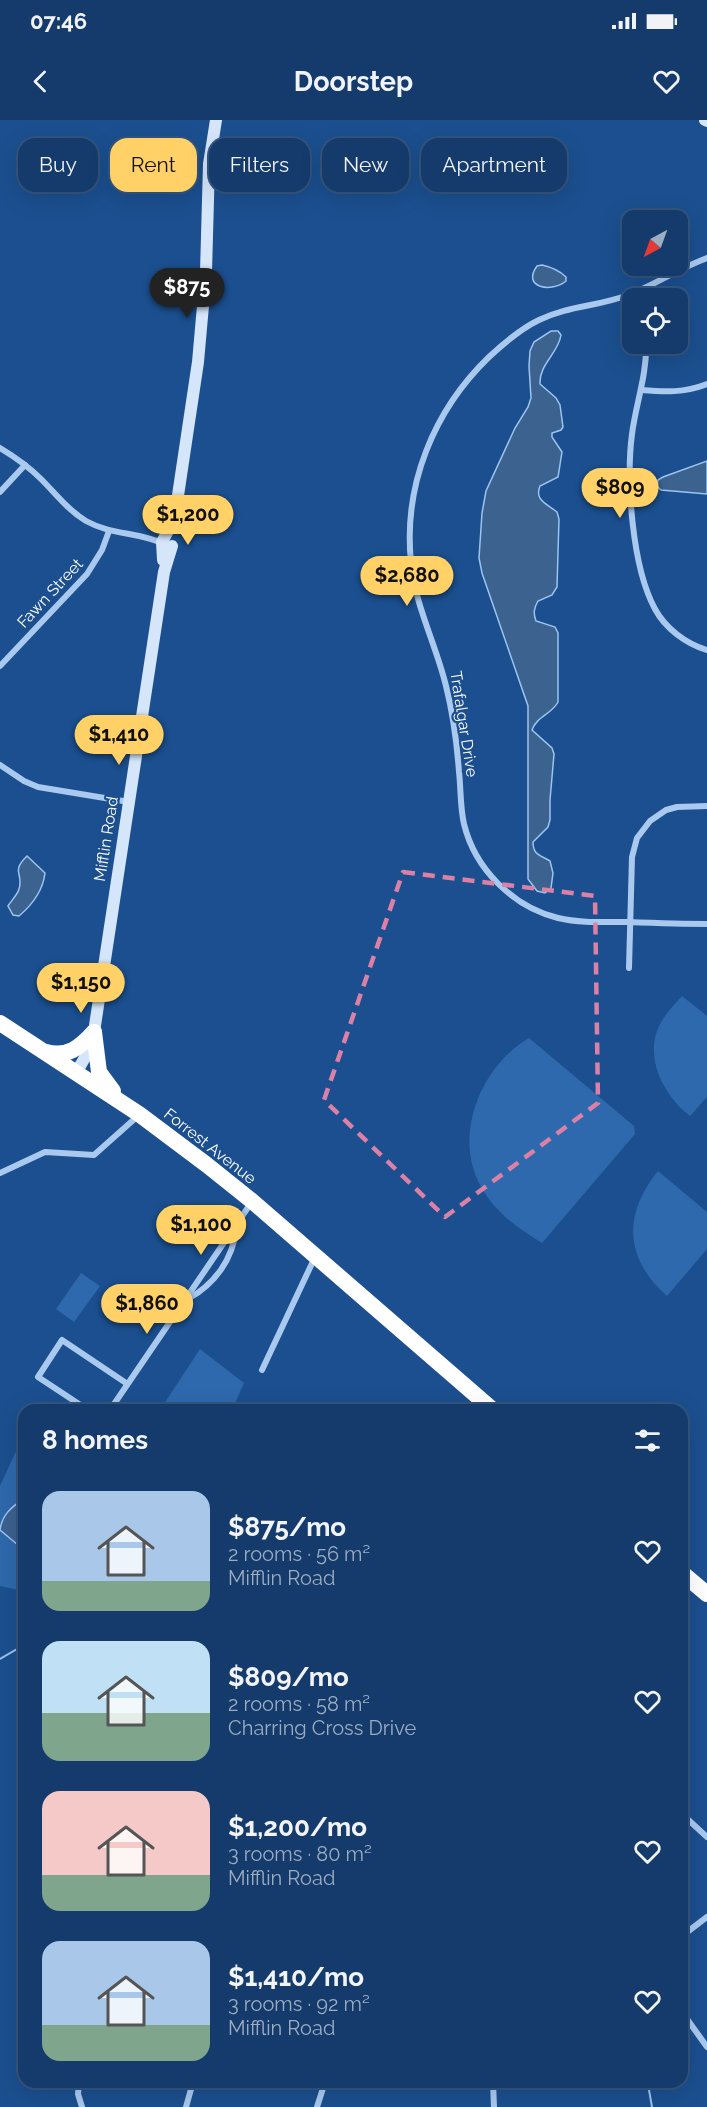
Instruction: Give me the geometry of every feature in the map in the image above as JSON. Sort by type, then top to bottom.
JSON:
[{"type":"highway","name":"Forrest Avenue","points":[[0,1023],[133,1110],[252,1201],[486,1404]]},
{"type":"highway","points":[[41,1050],[58,1054],[71,1052],[83,1044],[94,1032]]},
{"type":"highway","points":[[94,1032],[99,1072],[107,1084],[133,1110]]},
{"type":"highway","points":[[688,1578],[707,1594]]},
{"type":"main road","name":"Mifflin Road","points":[[76,1072],[87,1054],[94,1032],[164,572],[164,541],[177,502],[198,362],[204,302],[210,164],[216,120]]},
{"type":"street","name":"Trafalgar Drive","points":[[649,288],[672,273],[707,258]]},
{"type":"street","name":"Trafalgar Drive","points":[[622,299],[561,311],[536,321],[510,339],[473,374],[440,421],[424,455],[414,493],[410,537],[411,561],[416,593],[450,703],[457,747],[464,825],[484,867],[515,898],[537,911],[560,919],[707,924]]},
{"type":"street","points":[[646,354],[645,370],[632,433],[630,486],[632,515],[643,575],[655,609],[663,621],[685,641],[707,650]]},
{"type":"street","points":[[641,390],[667,393],[707,384]]},
{"type":"street","points":[[0,448],[25,465],[76,514],[109,531],[164,541]]},
{"type":"street","points":[[0,492],[25,465]]},
{"type":"street","name":"Fawn Street","points":[[0,666],[87,573],[102,550],[109,531]]},
{"type":"street","points":[[0,765],[24,781],[38,787],[129,802]]},
{"type":"street","points":[[629,968],[632,857],[637,838],[650,821],[666,810],[677,807],[707,806]]},
{"type":"street","points":[[0,1173],[45,1152],[94,1155],[133,1110]]},
{"type":"street","points":[[114,1404],[126,1383],[186,1301],[252,1201]]},
{"type":"street","points":[[186,1301],[208,1285],[221,1270],[232,1250],[236,1225]]},
{"type":"street","points":[[262,1370],[315,1257]]},
{"type":"street","points":[[79,1404],[38,1377],[62,1340],[126,1383]]},
{"type":"street","points":[[688,1820],[707,1837]]},
{"type":"street","points":[[688,1931],[707,1917]]},
{"type":"street","points":[[688,2020],[707,2047]]},
{"type":"street","points":[[78,2088],[82,2107]]},
{"type":"street","points":[[186,2107],[191,2088]]},
{"type":"street","points":[[317,2107],[323,2088]]},
{"type":"street","points":[[493,2088],[494,2107]]},
{"type":"highlighted area","points":[[403,872],[595,896],[598,1103],[445,1217],[324,1100]]},
{"type":"shaded area","points":[[542,265],[561,272],[566,277],[566,281],[553,287],[535,284],[533,273],[537,266]]},
{"type":"shaded area","points":[[551,331],[558,331],[561,335],[542,371],[540,384],[556,398],[560,405],[563,427],[552,433],[552,437],[562,452],[558,477],[540,486],[539,495],[557,512],[559,519],[557,587],[552,595],[538,601],[534,613],[536,621],[555,627],[558,633],[558,702],[537,721],[532,730],[552,748],[554,754],[550,820],[548,827],[533,842],[536,852],[550,861],[553,873],[551,888],[545,893],[537,891],[528,879],[528,706],[482,573],[479,558],[486,491],[531,398],[530,351],[534,342]]},
{"type":"shaded area","points":[[707,461],[707,494],[661,490],[657,486],[658,480],[663,477]]},
{"type":"shaded area","points":[[27,856],[45,873],[44,879],[36,897],[28,907],[19,916],[13,915],[8,906],[18,891],[20,883],[18,869]]},
{"type":"shaded area","points":[[682,996],[707,1016],[707,1097],[690,1116],[672,1098],[665,1087],[655,1063],[654,1051],[659,1026]]},
{"type":"shaded area","points":[[529,1038],[634,1126],[635,1134],[542,1243],[508,1219],[487,1196],[473,1167],[470,1146],[471,1124],[476,1104],[485,1084],[512,1050]]},
{"type":"shaded area","points":[[658,1171],[707,1212],[707,1249],[667,1296],[643,1266],[636,1251],[633,1235],[634,1219],[639,1203]]},
{"type":"shaded area","points":[[81,1273],[100,1286],[74,1322],[56,1309]]},
{"type":"shaded area","points":[[200,1349],[244,1383],[235,1404],[164,1404]]},
{"type":"shaded area","points":[[18,1447],[18,1590],[0,1586],[0,1486]]},
{"type":"shaded area","points":[[18,1503],[18,1545],[0,1530],[3,1520]]},
{"type":"waterway","points":[[0,1659],[18,1648]]},
{"type":"waterway","points":[[648,2088],[652,2107]]}]
